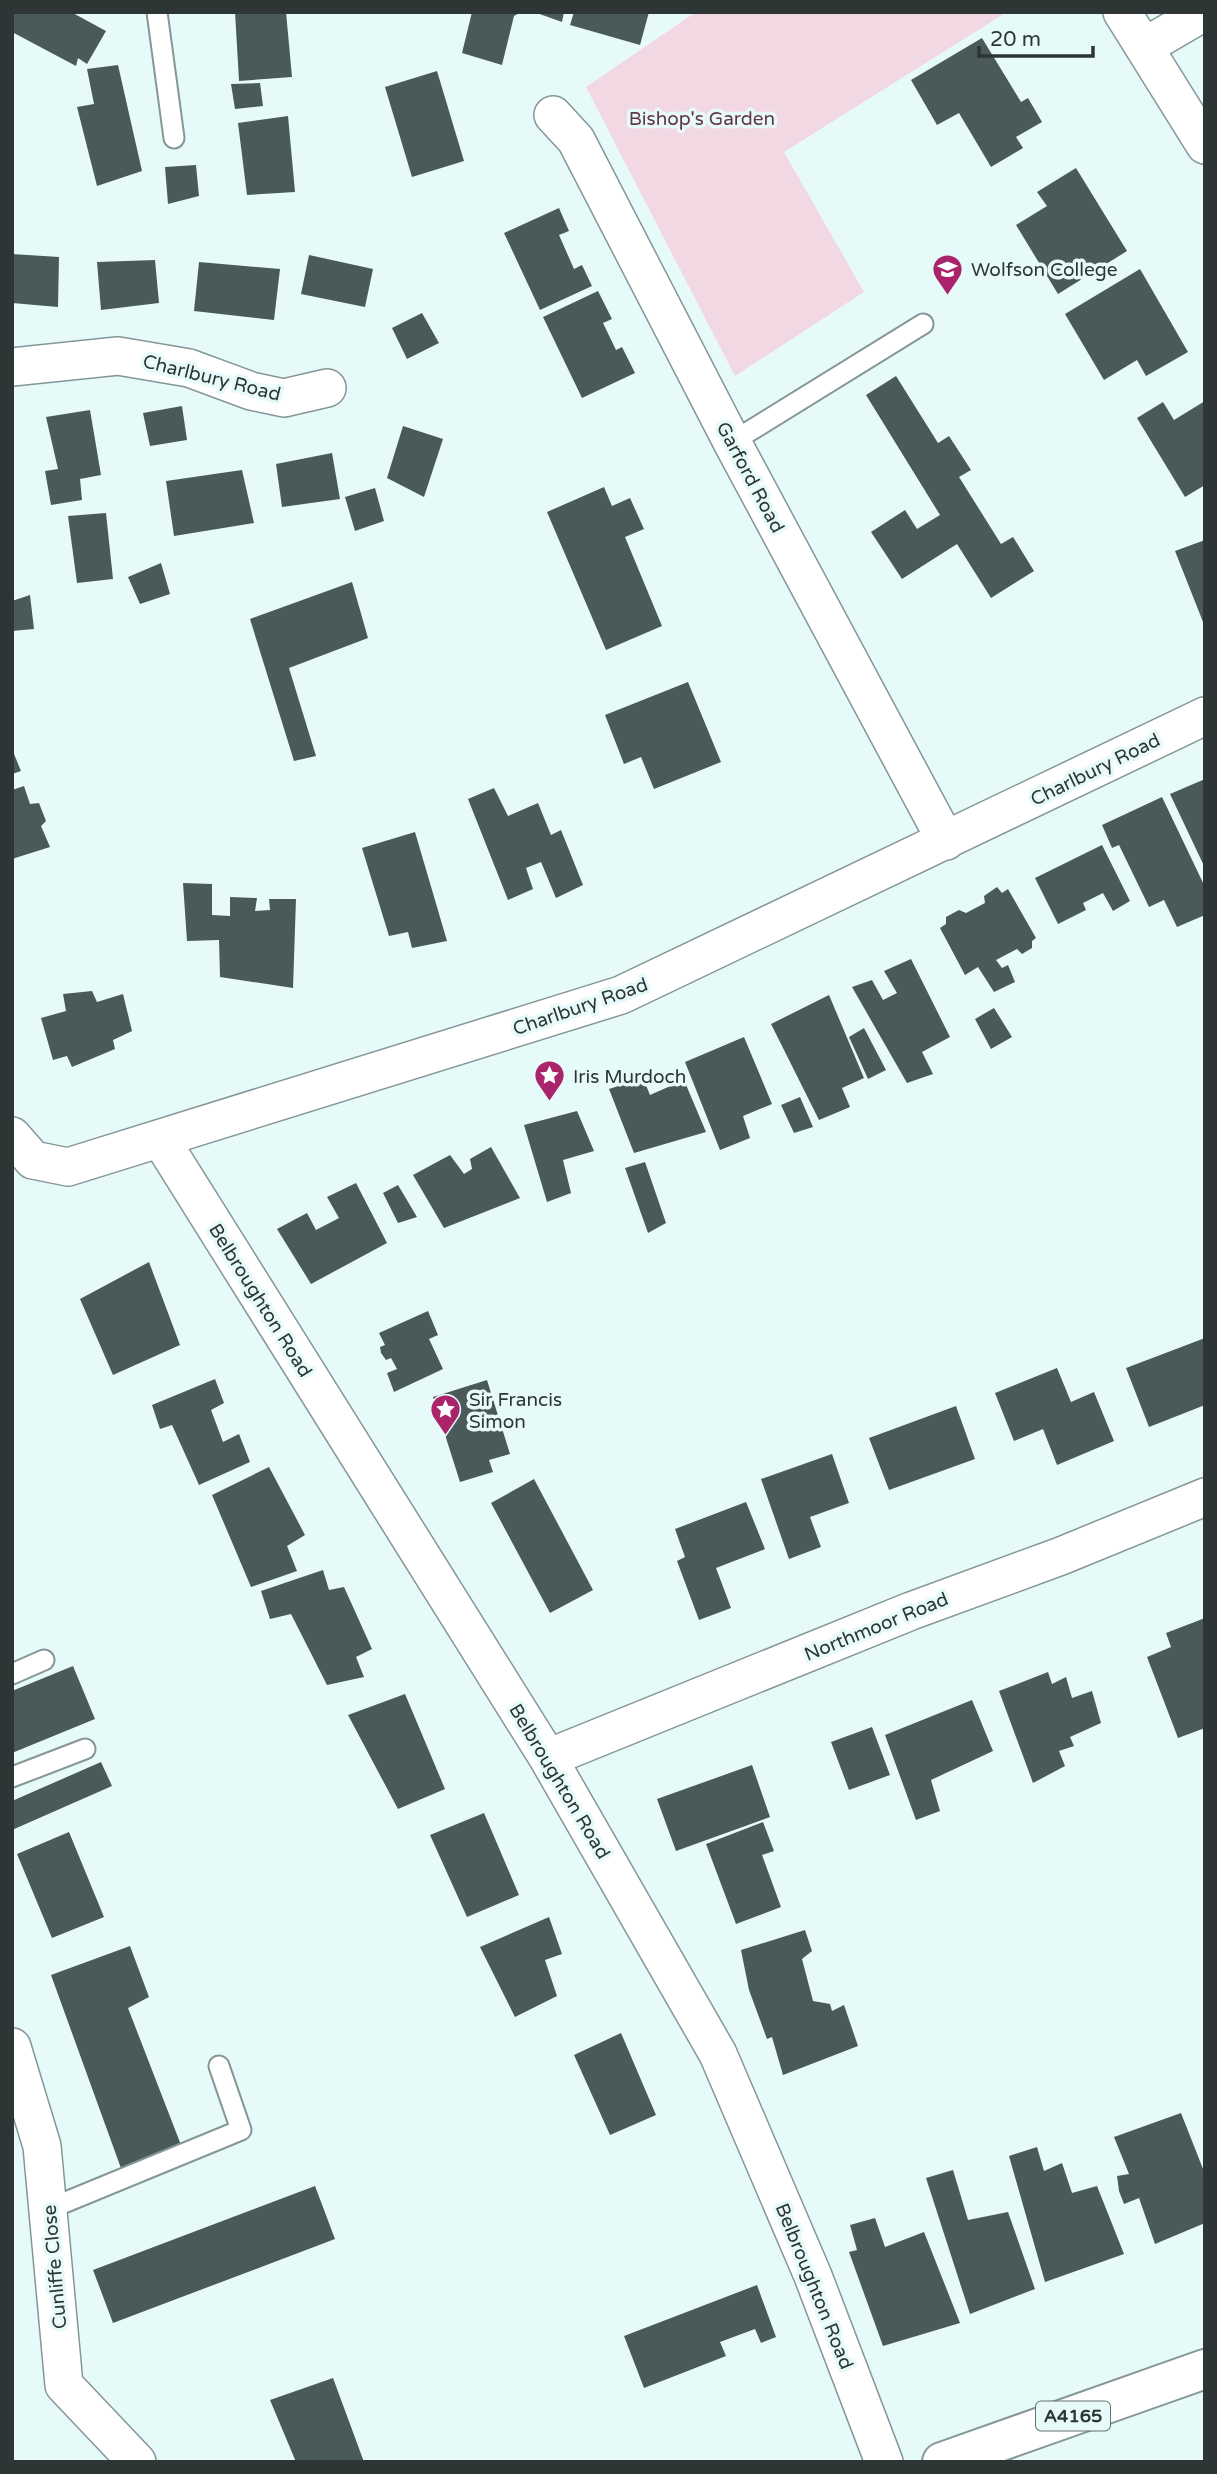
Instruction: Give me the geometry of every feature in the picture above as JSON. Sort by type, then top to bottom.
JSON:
[{"type":"main road","name":"A4165","points":[[942,2462],[1205,2369]]},
{"type":"street","points":[[1122,12],[1205,145]]},
{"type":"street","points":[[1144,47],[1204,12]]},
{"type":"street","name":"Garford Road","points":[[553,115],[576,141],[732,442],[946,841]]},
{"type":"street","name":"Charlbury Road","points":[[12,367],[118,356],[189,368],[251,391],[284,398],[327,388]]},
{"type":"street","name":"Charlbury Road","points":[[19,1155],[68,1167],[621,995],[1205,716]]},
{"type":"street","name":"Belbroughton Road","points":[[161,1140],[548,1758],[718,2054],[813,2276],[884,2462]]},
{"type":"street","name":"Northmoor Road","points":[[548,1758],[911,1611],[1061,1556],[1205,1497]]},
{"type":"street","name":"Cunliffe Close","points":[[12,2047],[42,2146],[64,2385],[137,2462]]},
{"type":"lane","points":[[157,12],[174,138]]},
{"type":"lane","points":[[732,442],[923,324]]},
{"type":"lane","points":[[12,1674],[44,1660]]},
{"type":"lane","points":[[12,1777],[85,1749]]},
{"type":"lane","points":[[48,2209],[241,2130],[219,2066]]},
{"type":"green space","name":"Bishop's Garden","points":[[696,12],[1007,12],[784,152],[864,292],[735,376],[586,87]]},
{"type":"building","points":[[14,12],[71,12],[106,31],[87,64],[78,58],[76,66],[12,32]]},
{"type":"building","points":[[235,12],[286,12],[292,77],[239,81]]},
{"type":"building","points":[[472,12],[521,12],[514,16],[502,65],[462,53]]},
{"type":"building","points":[[534,12],[564,12],[562,22]]},
{"type":"building","points":[[574,12],[649,12],[640,45],[570,25]]},
{"type":"building","points":[[982,38],[1021,102],[1028,98],[1042,122],[1016,137],[1023,148],[991,167],[959,113],[937,125],[911,80]]},
{"type":"building","points":[[118,65],[142,171],[97,186],[77,107],[94,104],[87,69]]},
{"type":"building","points":[[437,71],[464,161],[412,177],[385,87]]},
{"type":"building","points":[[260,83],[263,106],[235,109],[231,84]]},
{"type":"building","points":[[288,116],[295,192],[247,195],[238,123]]},
{"type":"building","points":[[196,165],[199,196],[168,204],[165,167]]},
{"type":"building","points":[[1076,168],[1127,251],[1058,294],[1016,225],[1047,206],[1037,192]]},
{"type":"building","points":[[559,208],[569,231],[559,235],[574,269],[582,265],[592,286],[540,310],[504,233]]},
{"type":"building","points":[[12,254],[59,257],[58,307],[12,303]]},
{"type":"building","points":[[309,255],[373,269],[365,307],[301,294]]},
{"type":"building","points":[[155,260],[159,303],[101,310],[97,262]]},
{"type":"building","points":[[199,262],[280,269],[274,320],[194,311]]},
{"type":"building","points":[[1140,269],[1188,352],[1146,376],[1137,360],[1104,380],[1065,314]]},
{"type":"building","points":[[598,291],[612,319],[603,323],[616,350],[622,347],[635,373],[582,398],[543,317]]},
{"type":"building","points":[[422,313],[439,343],[407,359],[392,328]]},
{"type":"building","points":[[896,376],[938,443],[949,436],[971,470],[959,477],[1001,544],[1013,537],[1034,571],[991,598],[957,544],[902,579],[871,532],[905,510],[917,529],[940,515],[866,395]]},
{"type":"building","points":[[1205,401],[1205,485],[1185,497],[1137,418],[1163,402],[1174,420]]},
{"type":"building","points":[[182,406],[187,440],[150,446],[143,413]]},
{"type":"building","points":[[90,410],[101,475],[80,479],[82,500],[51,505],[45,471],[58,469],[46,417]]},
{"type":"building","points":[[403,426],[443,439],[424,497],[387,478]]},
{"type":"building","points":[[332,453],[340,499],[282,507],[276,464]]},
{"type":"building","points":[[242,470],[254,523],[174,536],[166,481]]},
{"type":"building","points":[[604,487],[612,506],[630,498],[644,529],[625,537],[662,626],[606,650],[547,512]]},
{"type":"building","points":[[375,488],[384,521],[355,531],[345,497]]},
{"type":"building","points":[[106,513],[113,579],[77,583],[68,516]]},
{"type":"building","points":[[1205,540],[1205,627],[1175,551]]},
{"type":"building","points":[[161,563],[170,594],[140,604],[128,577]]},
{"type":"building","points":[[352,582],[368,638],[289,668],[316,756],[294,761],[250,619]]},
{"type":"building","points":[[30,595],[34,629],[12,631],[12,601]]},
{"type":"building","points":[[688,682],[721,762],[654,789],[641,757],[624,764],[605,715]]},
{"type":"building","points":[[12,749],[21,771],[12,774]]},
{"type":"building","points":[[1205,779],[1205,868],[1170,794]]},
{"type":"building","points":[[24,786],[30,804],[39,803],[46,821],[41,826],[50,847],[12,859],[12,790]]},
{"type":"building","points":[[494,788],[508,816],[538,803],[551,835],[561,830],[583,885],[556,898],[541,862],[526,868],[533,889],[508,900],[468,799]]},
{"type":"building","points":[[1162,797],[1205,887],[1205,915],[1177,927],[1164,900],[1149,907],[1119,845],[1112,848],[1102,825]]},
{"type":"building","points":[[415,832],[447,941],[412,948],[408,932],[389,936],[362,848]]},
{"type":"building","points":[[1102,845],[1130,901],[1113,911],[1103,893],[1083,903],[1086,910],[1058,924],[1035,878]]},
{"type":"building","points":[[183,883],[212,884],[212,915],[230,916],[230,897],[257,898],[255,911],[270,910],[269,899],[296,899],[293,988],[220,977],[219,940],[187,941]]},
{"type":"building","points":[[997,887],[1002,893],[1008,889],[1036,938],[1032,941],[1032,948],[1022,954],[1017,949],[996,960],[1002,968],[1008,965],[1015,982],[994,992],[978,967],[965,975],[940,928],[946,924],[946,917],[959,910],[966,913],[985,903],[984,896]]},
{"type":"building","points":[[911,959],[950,1037],[922,1052],[933,1074],[907,1083],[852,987],[872,980],[883,1000],[897,993],[884,971]]},
{"type":"building","points":[[92,991],[97,1002],[123,994],[132,1031],[113,1040],[115,1049],[72,1067],[67,1056],[53,1060],[41,1018],[66,1011],[63,994]]},
{"type":"building","points":[[829,995],[864,1078],[842,1088],[850,1107],[819,1120],[771,1024]]},
{"type":"building","points":[[994,1008],[1012,1037],[991,1049],[975,1019]]},
{"type":"building","points":[[864,1028],[886,1070],[868,1079],[849,1037]]},
{"type":"building","points":[[744,1037],[772,1104],[743,1116],[750,1138],[720,1150],[685,1062]]},
{"type":"building","points":[[643,1078],[650,1095],[684,1080],[706,1132],[634,1153],[609,1089]]},
{"type":"building","points":[[800,1097],[813,1127],[794,1133],[781,1105]]},
{"type":"building","points":[[577,1111],[594,1151],[563,1160],[571,1193],[547,1202],[524,1125]]},
{"type":"building","points":[[491,1147],[520,1198],[444,1228],[413,1175],[450,1155],[464,1174],[472,1169],[470,1159]]},
{"type":"building","points":[[645,1162],[666,1223],[648,1233],[625,1168]]},
{"type":"building","points":[[356,1183],[387,1243],[311,1284],[277,1229],[307,1213],[316,1230],[339,1218],[327,1197]]},
{"type":"building","points":[[398,1185],[417,1217],[398,1223],[383,1193]]},
{"type":"building","points":[[149,1262],[180,1345],[113,1375],[80,1299]]},
{"type":"building","points":[[428,1311],[438,1335],[429,1339],[443,1369],[394,1392],[387,1373],[397,1369],[391,1358],[386,1360],[381,1353],[380,1347],[385,1345],[379,1333]]},
{"type":"building","points":[[1205,1338],[1205,1405],[1149,1427],[1126,1368]]},
{"type":"building","points":[[1057,1368],[1071,1402],[1094,1392],[1114,1441],[1057,1465],[1043,1429],[1014,1441],[995,1393]]},
{"type":"building","points":[[215,1379],[224,1403],[211,1410],[223,1442],[239,1434],[250,1462],[199,1485],[172,1425],[160,1429],[152,1405]]},
{"type":"building","points":[[487,1380],[510,1454],[489,1460],[493,1472],[460,1482],[433,1397]]},
{"type":"building","points":[[956,1406],[975,1459],[889,1490],[869,1438]]},
{"type":"building","points":[[832,1454],[849,1503],[810,1517],[821,1547],[789,1559],[761,1479]]},
{"type":"building","points":[[269,1467],[305,1535],[287,1546],[297,1571],[251,1587],[212,1495]]},
{"type":"building","points":[[534,1479],[593,1590],[550,1613],[491,1503]]},
{"type":"building","points":[[746,1502],[765,1549],[716,1568],[731,1608],[699,1620],[677,1561],[685,1557],[675,1529]]},
{"type":"building","points":[[323,1570],[329,1590],[344,1587],[372,1649],[356,1657],[364,1677],[327,1685],[291,1614],[270,1619],[261,1591]]},
{"type":"building","points":[[1205,1618],[1205,1728],[1178,1738],[1147,1657],[1171,1647],[1166,1633]]},
{"type":"building","points":[[73,1666],[95,1719],[12,1753],[12,1691]]},
{"type":"building","points":[[1048,1672],[1052,1684],[1066,1677],[1072,1698],[1092,1691],[1101,1723],[1070,1737],[1074,1746],[1059,1751],[1065,1766],[1033,1783],[999,1691]]},
{"type":"building","points":[[405,1694],[445,1789],[398,1809],[348,1715]]},
{"type":"building","points":[[972,1700],[993,1751],[931,1780],[940,1811],[916,1820],[885,1735]]},
{"type":"building","points":[[872,1727],[890,1775],[849,1790],[831,1742]]},
{"type":"building","points":[[101,1762],[112,1786],[12,1830],[12,1801]]},
{"type":"building","points":[[752,1765],[770,1817],[676,1851],[657,1799]]},
{"type":"building","points":[[484,1813],[519,1895],[467,1917],[430,1835]]},
{"type":"building","points":[[763,1822],[774,1851],[762,1855],[781,1907],[736,1924],[706,1844]]},
{"type":"building","points":[[69,1832],[104,1917],[52,1938],[17,1854]]},
{"type":"building","points":[[549,1917],[562,1954],[545,1960],[557,1996],[515,2017],[480,1947]]},
{"type":"building","points":[[805,1930],[812,1951],[802,1959],[813,2001],[830,2004],[832,2011],[844,2005],[858,2046],[783,2075],[772,2037],[767,2039],[749,1990],[741,1950]]},
{"type":"building","points":[[130,1946],[149,1997],[128,2008],[181,2145],[122,2171],[51,1975]]},
{"type":"building","points":[[621,2033],[656,2115],[610,2135],[574,2055]]},
{"type":"building","points":[[1181,2113],[1205,2174],[1205,2223],[1155,2244],[1139,2198],[1124,2204],[1119,2191],[1117,2176],[1129,2174],[1114,2137]]},
{"type":"building","points":[[1037,2147],[1044,2171],[1062,2163],[1072,2193],[1097,2186],[1124,2254],[1045,2282],[1009,2156]]},
{"type":"building","points":[[953,2170],[968,2220],[1008,2212],[1035,2289],[970,2314],[926,2178]]},
{"type":"building","points":[[315,2186],[335,2239],[113,2323],[93,2270]]},
{"type":"building","points":[[875,2218],[885,2247],[924,2232],[960,2323],[883,2346],[849,2252],[857,2250],[850,2225]]},
{"type":"building","points":[[757,2285],[776,2337],[761,2343],[755,2329],[720,2342],[726,2356],[644,2388],[624,2336]]},
{"type":"building","points":[[333,2378],[364,2462],[296,2462],[270,2400]]},
{"type":"place","name":"Wolfson College","points":[[948,296]]},
{"type":"place","name":"Iris Murdoch","points":[[550,1103]]},
{"type":"place","name":"Sir Francis Simon","points":[[446,1437]]}]
